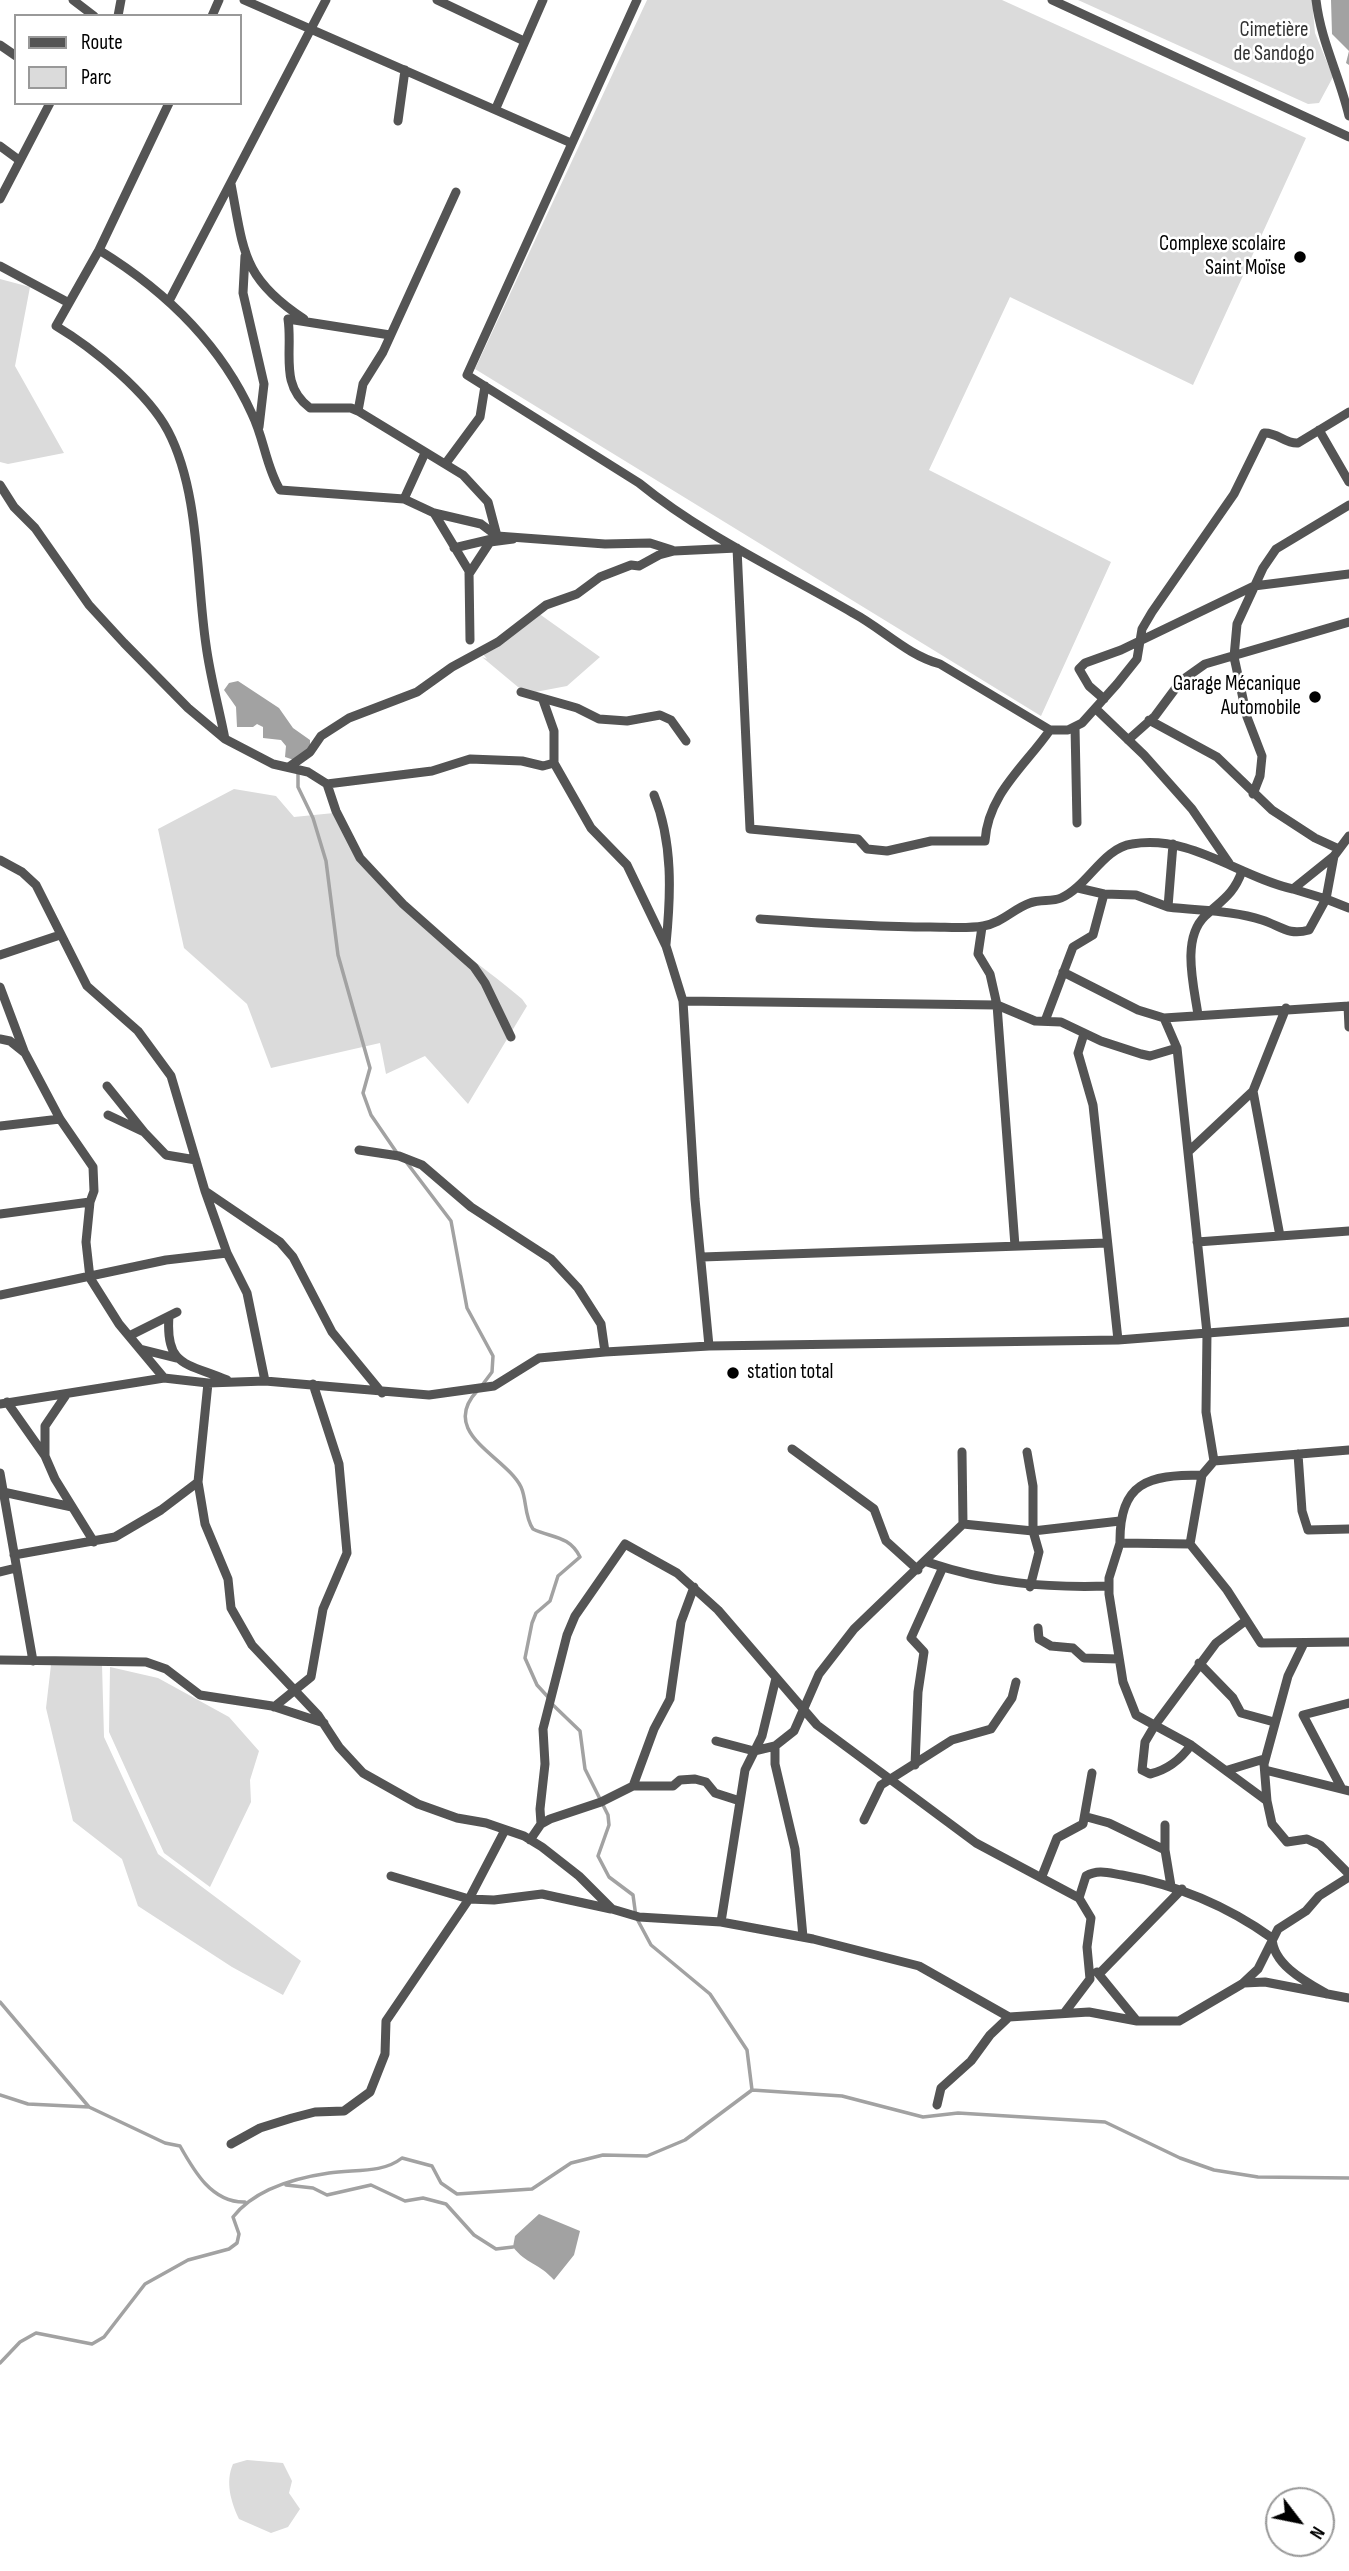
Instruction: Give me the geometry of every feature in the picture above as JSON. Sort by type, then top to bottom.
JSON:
[{"type":"street","points":[[73,0],[91,14]]},
{"type":"street","points":[[244,0],[572,143]]},
{"type":"street","points":[[169,301],[326,0]]},
{"type":"street","points":[[437,0],[524,41]]},
{"type":"street","points":[[496,108],[543,0]]},
{"type":"street","points":[[637,0],[467,375],[737,548],[857,614],[924,660],[940,664],[1049,730],[1062,732],[1075,727],[1096,709],[1135,662],[1139,641],[1161,597],[1206,538],[1234,494],[1265,433],[1290,444],[1298,443],[1349,412]]},
{"type":"street","points":[[1052,0],[1349,137]]},
{"type":"street","points":[[1316,0],[1320,32],[1340,80],[1349,116]]},
{"type":"street","points":[[398,121],[405,71]]},
{"type":"street","points":[[0,199],[49,105]]},
{"type":"street","points":[[168,105],[99,250],[57,326],[89,346],[136,391],[168,430],[190,501],[206,647],[225,739]]},
{"type":"street","points":[[0,146],[19,160]]},
{"type":"street","points":[[231,184],[245,256],[243,293],[264,384],[259,433]]},
{"type":"street","points":[[358,411],[363,384],[383,352],[456,192]]},
{"type":"street","points":[[99,250],[169,301],[198,330],[225,365],[253,414],[280,490],[404,499],[434,513],[481,524],[494,538]]},
{"type":"street","points":[[245,256],[261,284],[279,302],[309,322]]},
{"type":"street","points":[[0,266],[69,303]]},
{"type":"street","points":[[390,335],[288,319],[291,338],[289,374],[296,395],[310,408],[351,408],[358,411],[446,463],[463,475],[488,502],[494,538],[469,574]]},
{"type":"street","points":[[446,463],[480,417],[485,386]]},
{"type":"street","points":[[1319,430],[1349,482]]},
{"type":"street","points":[[404,499],[425,453]]},
{"type":"street","points":[[0,485],[14,508],[35,528],[89,605],[188,708],[225,739],[273,764],[308,772],[327,784],[336,811],[360,858],[403,904],[474,967],[485,983],[511,1037]]},
{"type":"street","points":[[1253,794],[1260,776],[1262,756],[1247,716],[1234,657],[1237,624],[1254,586],[1276,549],[1349,505]]},
{"type":"street","points":[[434,513],[469,574],[470,640]]},
{"type":"street","points":[[454,548],[494,538],[513,538],[650,544],[674,551]]},
{"type":"street","points":[[289,767],[310,752],[321,736],[349,718],[388,705],[436,682],[452,667],[482,653],[529,621],[546,605],[577,594],[600,577],[631,565],[639,566],[659,555],[674,551],[737,548]]},
{"type":"street","points":[[737,548],[750,829],[858,839],[867,849],[887,851],[930,841],[985,841],[986,822],[994,805],[1027,756],[1049,730]]},
{"type":"street","points":[[1104,699],[1083,678],[1080,666],[1254,586],[1349,574]]},
{"type":"street","points":[[1128,740],[1149,720],[1185,677],[1205,664],[1349,622]]},
{"type":"street","points":[[521,692],[577,708],[599,719],[627,721],[660,715],[671,720],[686,741]]},
{"type":"street","points":[[543,700],[554,731],[554,764],[591,828],[627,865],[666,946],[683,1001],[695,1199],[709,1346]]},
{"type":"street","points":[[1096,709],[1192,809],[1230,864]]},
{"type":"street","points":[[1149,720],[1217,757],[1253,794],[1291,824],[1336,852]]},
{"type":"street","points":[[1075,727],[1077,823]]},
{"type":"street","points":[[327,784],[432,771],[470,759],[522,761],[543,766],[554,764]]},
{"type":"street","points":[[654,794],[660,811],[672,885],[666,946]]},
{"type":"street","points":[[1293,889],[1336,852],[1349,836]]},
{"type":"street","points":[[760,919],[898,927],[982,927],[1004,920],[1026,905],[1058,900],[1078,888],[1105,859],[1128,844],[1173,844],[1230,864],[1262,881],[1349,908]]},
{"type":"street","points":[[1168,907],[1173,844]]},
{"type":"street","points":[[1078,888],[1104,894],[1136,895],[1168,907],[1229,912],[1262,919],[1288,933],[1298,933],[1309,930],[1326,899],[1336,852]]},
{"type":"street","points":[[0,860],[22,872],[36,885],[87,986],[138,1031],[171,1076],[205,1191],[227,1253],[247,1293],[265,1381]]},
{"type":"street","points":[[0,870],[10,867]]},
{"type":"street","points":[[1198,1015],[1191,948],[1200,923],[1234,892],[1242,871]]},
{"type":"street","points":[[1045,1021],[1076,944],[1093,935],[1104,894]]},
{"type":"street","points":[[982,927],[978,954],[990,974],[997,1005],[1015,1246]]},
{"type":"street","points":[[0,955],[60,935]]},
{"type":"street","points":[[1063,972],[1138,1010],[1164,1018],[1348,1006],[1349,1027]]},
{"type":"street","points":[[0,987],[24,1053],[60,1119],[93,1167],[94,1191],[90,1202],[86,1242],[90,1278],[129,1336],[164,1378]]},
{"type":"street","points":[[683,1001],[997,1005],[1035,1021],[1061,1022],[1084,1034],[1150,1056],[1177,1048]]},
{"type":"street","points":[[1189,1151],[1253,1091],[1286,1008]]},
{"type":"street","points":[[1164,1018],[1177,1048],[1189,1151],[1207,1333],[1206,1412],[1214,1461]]},
{"type":"street","points":[[1084,1034],[1078,1053],[1093,1105],[1118,1340]]},
{"type":"street","points":[[0,1039],[10,1041],[24,1053]]},
{"type":"street","points":[[107,1086],[144,1132],[166,1154],[196,1160]]},
{"type":"street","points":[[1253,1091],[1280,1236]]},
{"type":"street","points":[[108,1115],[144,1132]]},
{"type":"street","points":[[0,1126],[60,1119]]},
{"type":"street","points":[[359,1150],[399,1156],[422,1165],[471,1207],[551,1259],[560,1273],[578,1288],[601,1324],[605,1352]]},
{"type":"street","points":[[205,1191],[281,1242],[293,1257],[332,1332],[383,1393]]},
{"type":"street","points":[[0,1214],[90,1202]]},
{"type":"street","points":[[1197,1242],[1349,1231]]},
{"type":"street","points":[[702,1257],[1107,1243]]},
{"type":"street","points":[[0,1295],[90,1278],[166,1259],[227,1253]]},
{"type":"street","points":[[129,1336],[173,1314],[167,1341],[176,1358]]},
{"type":"street","points":[[45,1456],[4,1403],[164,1378],[208,1383],[265,1381],[313,1384],[383,1393],[429,1395],[494,1386],[538,1358],[605,1352],[709,1346],[1118,1340],[1349,1322]]},
{"type":"street","points":[[140,1349],[176,1358],[231,1382]]},
{"type":"street","points":[[208,1383],[198,1482],[205,1524],[228,1579],[231,1608],[252,1645],[324,1723],[339,1747],[372,1779],[433,1811],[505,1830],[530,1840],[579,1876],[612,1909]]},
{"type":"street","points":[[274,1707],[296,1692],[311,1677],[323,1609],[347,1553],[339,1464],[313,1384]]},
{"type":"street","points":[[66,1395],[45,1426],[45,1456],[48,1467],[94,1542]]},
{"type":"street","points":[[18,1421],[21,1399]]},
{"type":"street","points":[[792,1448],[874,1508],[886,1541],[918,1570]]},
{"type":"street","points":[[1349,1450],[1214,1461],[1202,1475],[1190,1544],[1227,1590],[1244,1622],[1264,1644],[1349,1642]]},
{"type":"street","points":[[716,1741],[754,1751],[775,1746],[794,1731],[820,1674],[846,1639],[963,1524],[962,1452]]},
{"type":"street","points":[[1027,1452],[1033,1486],[1033,1531],[1039,1552],[1030,1587]]},
{"type":"street","points":[[1298,1454],[1302,1511],[1308,1530],[1349,1530]]},
{"type":"street","points":[[0,1473],[33,1661]]},
{"type":"street","points":[[1202,1475],[1168,1475],[1140,1484],[1132,1491],[1120,1521],[1120,1543],[1109,1586],[1119,1659],[1128,1700],[1136,1715],[1191,1745],[1228,1770],[1237,1782],[1267,1801]]},
{"type":"street","points":[[14,1555],[115,1537],[198,1482]]},
{"type":"street","points":[[3,1492],[72,1507]]},
{"type":"street","points":[[963,1524],[1033,1531],[1120,1521]]},
{"type":"street","points":[[1120,1543],[1190,1544]]},
{"type":"street","points":[[541,1824],[545,1764],[542,1729],[575,1616],[625,1544],[662,1563],[694,1587],[743,1636],[803,1712],[845,1747],[976,1843],[1079,1898],[1091,1918],[1087,1955],[1099,1974],[1138,2021]]},
{"type":"street","points":[[927,1562],[1030,1587],[1109,1586]]},
{"type":"street","points":[[915,1765],[918,1692],[924,1652],[911,1638],[943,1567]]},
{"type":"street","points":[[0,1572],[16,1568]]},
{"type":"street","points":[[633,1786],[654,1730],[670,1699],[682,1620],[694,1587]]},
{"type":"street","points":[[1191,1745],[1175,1763],[1157,1773],[1145,1773],[1141,1763],[1143,1752],[1155,1725],[1199,1663],[1222,1636],[1244,1622]]},
{"type":"street","points":[[1038,1628],[1039,1639],[1051,1646],[1073,1648],[1084,1658],[1119,1659]]},
{"type":"street","points":[[391,1876],[470,1899],[494,1900],[542,1894],[639,1917],[721,1922],[803,1937],[919,1966],[1009,2017],[1089,2012],[1138,2021],[1180,2021],[1242,1984],[1258,1969],[1278,1929],[1306,1911],[1319,1896],[1349,1875],[1320,1845],[1307,1839],[1291,1843],[1282,1840],[1272,1824],[1267,1801],[1264,1759],[1273,1737],[1274,1722],[1288,1676],[1304,1643]]},
{"type":"street","points":[[0,1660],[146,1662],[166,1669],[200,1695],[274,1707],[324,1723]]},
{"type":"street","points":[[1199,1663],[1231,1695],[1243,1716],[1274,1722]]},
{"type":"street","points":[[721,1922],[745,1770],[762,1736],[776,1678]]},
{"type":"street","points":[[864,1820],[881,1786],[953,1740],[991,1729],[1012,1698],[1016,1682]]},
{"type":"street","points":[[1346,1790],[1303,1715],[1349,1703]]},
{"type":"street","points":[[775,1746],[775,1764],[795,1849],[803,1937]]},
{"type":"street","points":[[1228,1770],[1264,1759]]},
{"type":"street","points":[[1265,1770],[1346,1790]]},
{"type":"street","points":[[1042,1877],[1055,1841],[1078,1830],[1087,1817],[1092,1773]]},
{"type":"street","points":[[530,1840],[541,1824],[633,1786],[673,1786],[680,1780],[695,1779],[706,1782],[715,1793],[740,1801]]},
{"type":"street","points":[[1087,1817],[1109,1823],[1165,1850]]},
{"type":"street","points":[[1165,1825],[1165,1850],[1171,1885]]},
{"type":"street","points":[[231,2144],[260,2128],[292,2118],[315,2112],[344,2111],[370,2092],[385,2054],[386,2021],[470,1899],[505,1830]]},
{"type":"street","points":[[1079,1898],[1086,1876],[1098,1871],[1182,1889],[1241,1918],[1272,1938],[1275,1952],[1292,1971],[1327,1994]]},
{"type":"street","points":[[1099,1974],[1182,1889]]},
{"type":"street","points":[[1065,2012],[1090,1979],[1091,1961]]},
{"type":"street","points":[[1242,1984],[1265,1982],[1349,1998]]},
{"type":"street","points":[[937,2105],[941,2088],[971,2061],[1009,2017]]},
{"type":"green space","points":[[647,0],[1002,0],[1306,138],[1193,385],[1010,297],[929,470],[1111,562],[1041,716],[475,369]]},
{"type":"green space","name":"Cimetière de Sandogo","points":[[1078,0],[1312,0],[1315,33],[1333,77],[1319,103],[1308,104]]},
{"type":"green space","points":[[0,279],[30,287],[15,366],[64,453],[8,464],[0,462]]},
{"type":"green space","points":[[538,613],[600,657],[567,686],[530,693],[518,687],[482,657],[487,659],[482,653]]},
{"type":"green space","points":[[234,789],[276,796],[294,817],[334,813],[349,843],[391,894],[522,999],[527,1006],[468,1104],[425,1056],[386,1074],[380,1043],[271,1068],[247,1004],[184,948],[158,829]]},
{"type":"green space","points":[[102,1664],[104,1737],[158,1854],[301,1961],[283,1995],[232,1967],[138,1906],[122,1859],[73,1821],[46,1708],[51,1665]]},
{"type":"green space","points":[[110,1667],[158,1678],[229,1717],[259,1751],[250,1780],[251,1802],[210,1887],[164,1853],[109,1732]]},
{"type":"green space","points":[[247,2460],[283,2463],[292,2481],[289,2493],[300,2509],[288,2527],[271,2533],[239,2519],[231,2499],[229,2478],[233,2464]]},
{"type":"shaded area","points":[[1331,0],[1349,0],[1349,51],[1332,34]]},
{"type":"shaded area","points":[[238,681],[279,708],[293,728],[310,740],[310,747],[294,760],[285,757],[286,746],[281,740],[263,738],[263,727],[257,724],[253,727],[237,727],[236,707],[224,690],[229,683]]},
{"type":"shaded area","points":[[539,2214],[580,2231],[574,2255],[554,2280],[513,2247],[515,2236]]},
{"type":"waterway","points":[[298,772],[298,787],[313,818],[326,861],[338,955],[370,1068],[363,1093],[371,1115],[397,1153]]},
{"type":"waterway","points":[[407,1163],[451,1221],[467,1308],[493,1356],[492,1372],[483,1384]]},
{"type":"waterway","points":[[478,1390],[467,1405],[465,1419],[470,1431],[478,1443],[521,1487],[533,1529],[565,1541],[580,1557],[558,1576],[550,1601],[536,1613],[532,1623],[525,1658],[537,1685],[548,1697]]},
{"type":"waterway","points":[[552,1704],[580,1731],[585,1769],[608,1815],[609,1825],[598,1856],[609,1877],[633,1895],[636,1917],[651,1945],[710,1994],[747,2050],[752,2090]]},
{"type":"waterway","points":[[0,2002],[89,2107]]},
{"type":"waterway","points":[[0,2363],[20,2342],[36,2333],[92,2344],[104,2337],[145,2284],[188,2260],[229,2249],[237,2243],[239,2234],[233,2217],[252,2199],[289,2182],[316,2175],[386,2167],[402,2158],[432,2166],[441,2183],[457,2194],[532,2189],[571,2163],[603,2155],[647,2156],[685,2140],[752,2090],[842,2096],[923,2117],[958,2113],[1105,2122],[1180,2158],[1214,2170],[1258,2177],[1349,2178]]},
{"type":"waterway","points":[[0,2095],[28,2104],[89,2107],[165,2143],[180,2146],[205,2184],[223,2197],[245,2202]]},
{"type":"waterway","points":[[286,2185],[313,2188],[327,2195],[371,2185],[405,2201],[423,2198],[446,2204],[474,2235],[496,2249],[513,2247]]},
{"type":"place","name":"Complexe scolaire Saint Moïse","points":[[1300,257]]},
{"type":"place","name":"Garage Mécanique Automobile","points":[[1315,697]]},
{"type":"place","name":"station total","points":[[733,1373]]}]
